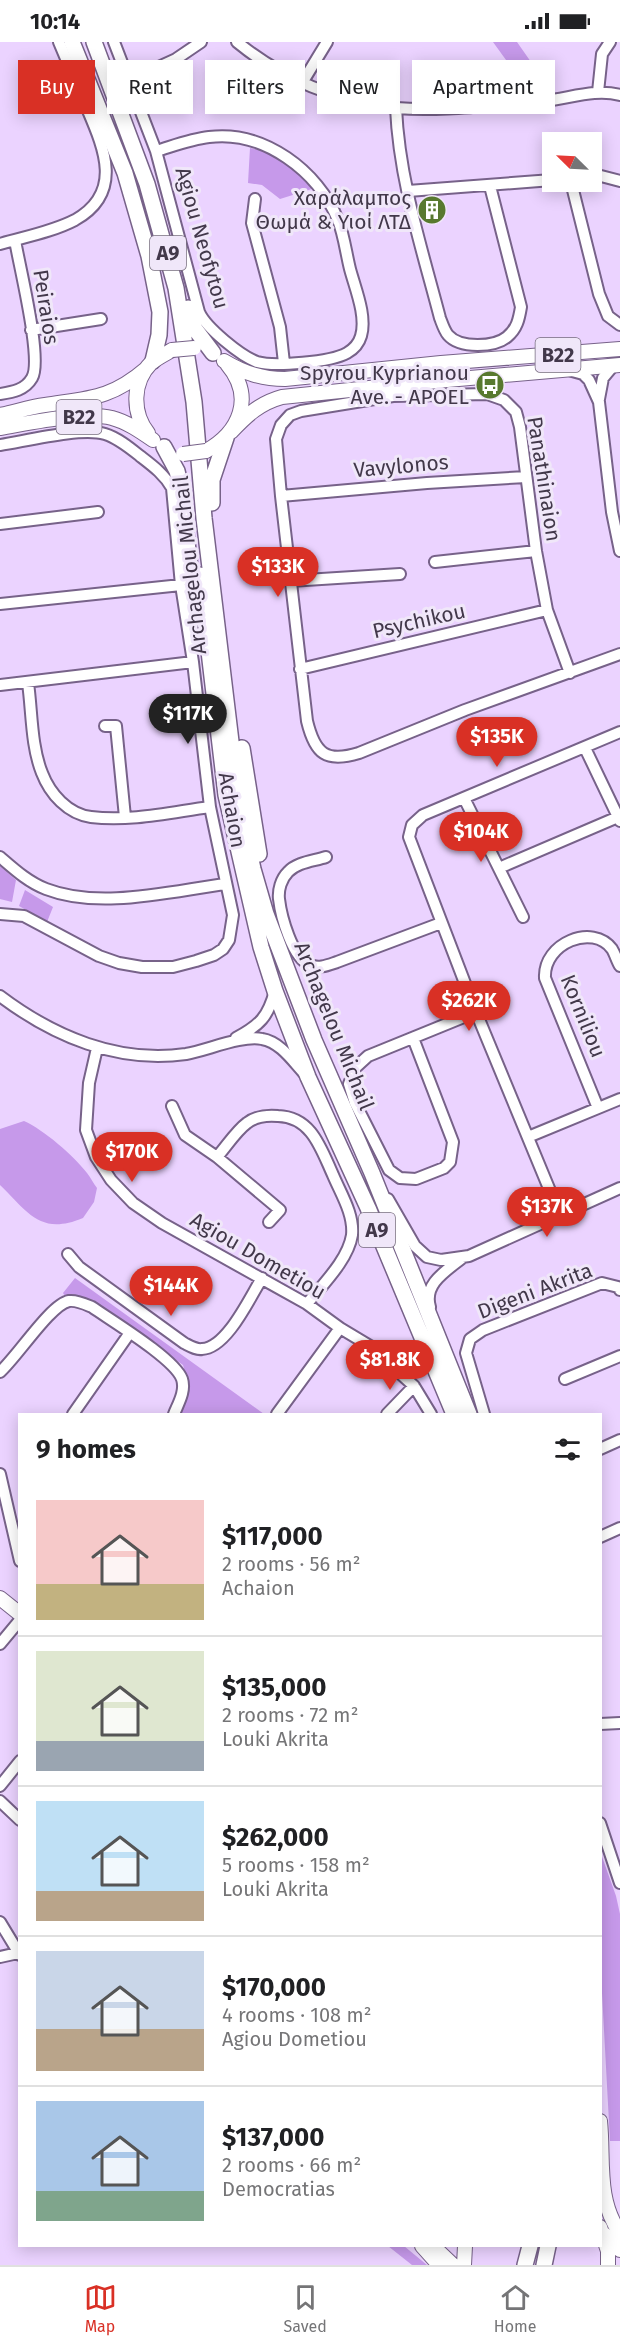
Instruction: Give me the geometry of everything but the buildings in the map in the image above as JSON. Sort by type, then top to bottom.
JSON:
[{"type":"highway","points":[[72,42],[125,173],[149,256],[160,312],[159,335],[150,364]]},
{"type":"highway","name":"Archagelou Michail","points":[[83,42],[132,171],[148,220],[166,292],[185,404],[194,518],[219,752],[232,828],[261,947],[274,991],[308,1077],[357,1182],[445,1354],[454,1413]]},
{"type":"highway","name":"Archagelou Michail","points":[[94,42],[147,184],[176,288],[194,402],[204,518],[243,824],[266,914],[314,1040],[372,1173],[434,1336],[451,1388],[468,1413]]},
{"type":"highway","points":[[104,42],[150,164],[176,251],[193,325],[219,357]]},
{"type":"highway","points":[[229,435],[212,480],[213,516],[244,759],[262,867],[283,959]]},
{"type":"highway","points":[[159,444],[177,471],[180,483],[211,753],[224,829],[250,927],[261,947]]},
{"type":"highway","points":[[525,2265],[530,2247]]},
{"type":"highway","points":[[544,2265],[549,2247]]},
{"type":"main road","name":"B22","points":[[0,415],[42,405],[90,399],[111,393],[131,382],[150,364],[171,350],[194,348],[219,357],[245,373],[272,379],[441,363],[620,350]]},
{"type":"main road","points":[[219,357],[236,376],[241,395],[238,420],[229,435]]},
{"type":"main road","points":[[150,364],[139,382],[136,397],[137,413],[143,428],[159,444]]},
{"type":"main road","name":"B22","points":[[0,429],[93,416],[110,418],[127,424],[159,444],[183,454],[206,451],[229,435],[261,404],[282,397],[617,366]]},
{"type":"main road","points":[[0,1598],[18,1612]]},
{"type":"main road","points":[[602,2159],[604,2197],[611,2218],[620,2233]]},
{"type":"main road","points":[[602,2230],[620,2250]]},
{"type":"main road","points":[[602,2230],[608,2251],[608,2265]]},
{"type":"main road","points":[[423,2247],[439,2265]]},
{"type":"main road","points":[[434,2247],[453,2265]]},
{"type":"main road","points":[[464,2265],[465,2247]]},
{"type":"street","points":[[0,244],[77,219],[100,195],[107,174],[100,139],[59,42]]},
{"type":"street","name":"Agiou Neofytou","points":[[114,42],[122,60]]},
{"type":"street","points":[[174,60],[201,42]]},
{"type":"street","points":[[237,42],[262,60]]},
{"type":"street","points":[[305,80],[327,42]]},
{"type":"street","points":[[598,92],[602,54],[610,42]]},
{"type":"street","points":[[400,108],[440,108],[547,100],[598,92],[620,95]]},
{"type":"street","name":"Agiou Neofytou","points":[[142,114],[156,151],[200,316],[223,338],[251,359],[264,363],[324,360],[343,355],[353,349],[362,331],[362,319],[339,221],[323,191],[302,168],[267,147],[249,141],[211,136],[156,151]]},
{"type":"street","points":[[396,114],[398,143],[408,191],[444,327],[448,335],[460,342],[488,344],[500,342],[516,327],[521,307],[490,186]]},
{"type":"street","points":[[602,176],[620,181]]},
{"type":"street","points":[[408,191],[542,181]]},
{"type":"street","points":[[574,192],[599,294],[608,316],[620,325]]},
{"type":"street","points":[[255,199],[252,223],[280,327],[284,363]]},
{"type":"street","name":"Peiraios","points":[[0,394],[17,391],[26,385],[32,378],[35,363],[32,330],[15,240]]},
{"type":"street","points":[[32,330],[101,319]]},
{"type":"street","points":[[617,366],[603,378],[599,402],[612,512],[620,551]]},
{"type":"street","points":[[571,370],[584,374],[599,402]]},
{"type":"street","name":"Panathinaion","points":[[570,673],[547,610],[525,477],[520,427],[516,412],[504,400],[487,394],[393,396],[301,411],[290,415],[281,425],[276,439],[280,496],[300,669],[311,737],[320,750],[329,757],[342,758],[465,710],[570,673],[620,654]]},
{"type":"street","name":"Achaion","points":[[0,445],[93,432],[106,434],[136,453],[166,477],[172,488],[181,585],[193,662],[210,807],[232,915],[229,940],[223,949],[214,955],[173,967],[142,967],[118,963],[99,956],[24,916],[0,914]]},
{"type":"street","name":"Vavylonos","points":[[280,496],[525,477]]},
{"type":"street","points":[[0,524],[98,512]]},
{"type":"street","points":[[435,562],[536,551]]},
{"type":"street","points":[[290,581],[400,574]]},
{"type":"street","points":[[0,604],[181,585]]},
{"type":"street","name":"Psychikou","points":[[300,669],[547,610]]},
{"type":"street","points":[[0,685],[193,662]]},
{"type":"street","points":[[28,682],[42,773],[57,797],[66,806],[90,817],[125,818],[210,807]]},
{"type":"street","points":[[105,726],[116,726],[125,818]]},
{"type":"street","points":[[560,1215],[476,1012],[409,837],[412,825],[423,815],[620,732]]},
{"type":"street","points":[[499,868],[619,819],[585,748]]},
{"type":"street","points":[[464,798],[523,917]]},
{"type":"street","points":[[0,857],[24,877],[45,888],[92,898],[116,898],[226,884]]},
{"type":"street","points":[[326,857],[289,870],[280,886],[279,897],[293,947],[300,958],[309,965],[320,967],[337,962],[441,923]]},
{"type":"street","name":"Korniliou","points":[[598,1108],[545,978],[544,970],[553,952],[570,941],[589,937],[600,940],[612,949],[620,966]]},
{"type":"street","points":[[226,1044],[259,1025],[270,1006],[274,991]]},
{"type":"street","points":[[0,996],[69,1038],[97,1048],[127,1054],[162,1056],[185,1054],[253,1038],[264,1039],[277,1045],[308,1077]]},
{"type":"street","points":[[413,1038],[453,1142],[450,1162],[444,1168],[416,1179],[400,1178],[389,1170],[355,1103],[349,1084],[356,1067],[368,1056],[476,1012]]},
{"type":"street","name":"Agiou Dometiou","points":[[97,1048],[88,1090],[86,1130],[96,1157],[111,1180],[133,1203],[162,1223],[307,1304],[370,1346],[414,1386],[430,1413]]},
{"type":"street","points":[[528,1137],[620,1099]]},
{"type":"street","points":[[172,1106],[185,1135],[217,1157],[280,1210],[269,1222]]},
{"type":"street","points":[[217,1157],[246,1124],[256,1118],[269,1116],[293,1119],[302,1123],[315,1137],[345,1202],[352,1222],[352,1235],[349,1247],[307,1304]]},
{"type":"street","points":[[372,1173],[415,1246],[427,1257],[441,1260],[462,1258]]},
{"type":"street","points":[[434,1336],[429,1292],[439,1276],[462,1258],[620,1188]]},
{"type":"street","points":[[68,1254],[79,1267],[184,1343],[203,1349],[218,1344],[236,1322],[262,1278]]},
{"type":"street","name":"Digeni Akrita","points":[[484,1413],[466,1353],[470,1340],[483,1330],[595,1285],[602,1283],[618,1287],[620,1290]]},
{"type":"street","points":[[0,1372],[14,1360],[53,1310],[69,1301],[80,1302],[92,1307],[173,1364],[182,1379],[180,1399],[174,1413]]},
{"type":"street","points":[[278,1413],[340,1328]]},
{"type":"street","points":[[74,1413],[129,1334]]},
{"type":"street","points":[[565,1379],[620,1356]]},
{"type":"street","points":[[388,1413],[414,1386]]},
{"type":"street","points":[[602,1448],[620,1440]]},
{"type":"street","points":[[0,1474],[17,1536]]},
{"type":"street","points":[[602,1536],[620,1528]]},
{"type":"street","points":[[0,1644],[18,1622]]},
{"type":"street","points":[[602,1724],[620,1723]]},
{"type":"street","points":[[0,1786],[18,1764]]},
{"type":"street","points":[[0,1801],[18,1818]]},
{"type":"street","points":[[602,1826],[615,1848],[620,1883]]},
{"type":"street","points":[[0,1922],[18,1952]]},
{"type":"street","points":[[0,1957],[18,1954]]},
{"type":"shaded area","points":[[493,42],[517,42],[530,60],[506,60]]},
{"type":"shaded area","points":[[250,148],[279,157],[301,173],[315,188],[280,199],[262,185],[248,183]]},
{"type":"shaded area","points":[[0,866],[16,880],[12,902],[0,899]]},
{"type":"shaded area","points":[[25,890],[53,907],[47,922],[19,906]]},
{"type":"shaded area","points":[[24,1121],[40,1130],[66,1151],[87,1173],[97,1188],[94,1202],[83,1218],[68,1223],[45,1223],[27,1212],[0,1185],[0,1129]]},
{"type":"shaded area","points":[[75,1278],[263,1413],[180,1413],[187,1390],[183,1365],[94,1303],[66,1298],[63,1293]]},
{"type":"shaded area","points":[[602,1857],[620,1914],[620,2141],[610,2141],[602,1993]]},
{"type":"shaded area","points":[[389,2247],[405,2247],[427,2265],[412,2265]]},
{"type":"place","name":"Χαράλαμπος Θωμά & Υιοί ΛΤΔ","points":[[432,210]]},
{"type":"place","name":"Spyrou Kyprianou Ave. - APOEL","points":[[490,385]]}]
